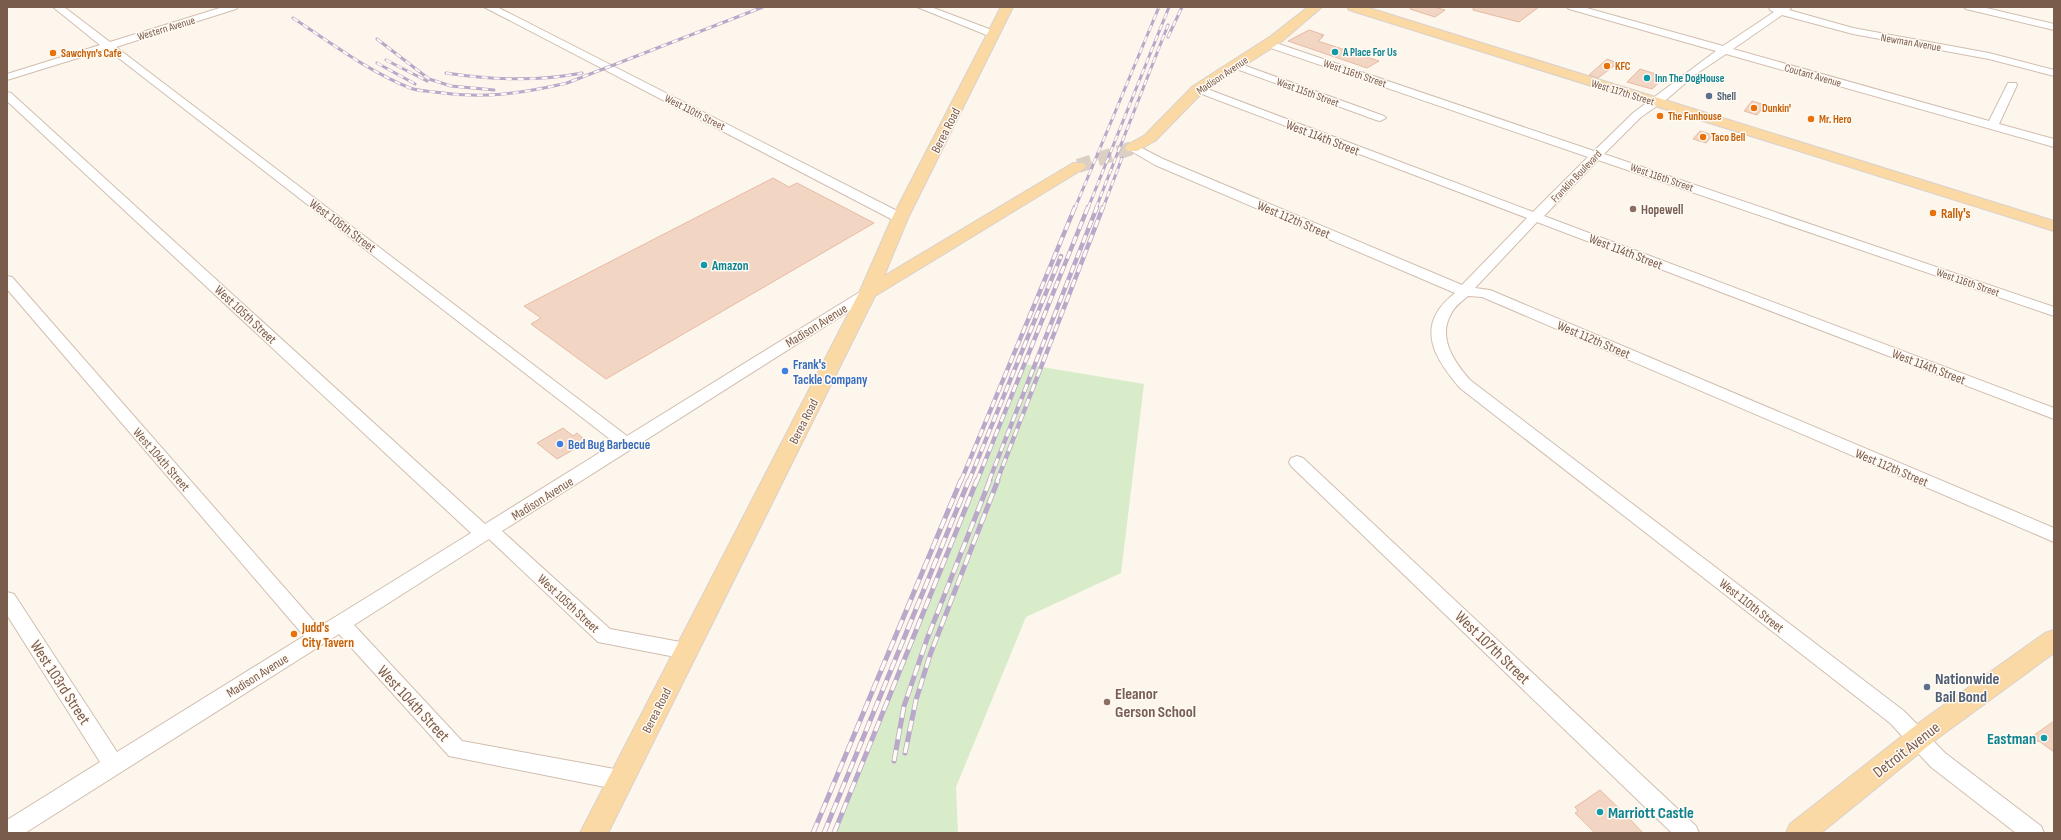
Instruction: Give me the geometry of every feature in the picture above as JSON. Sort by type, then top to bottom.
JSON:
[{"type":"main road","name":"Berea Road","points":[[594,833],[868,293],[900,218],[1006,7]]},
{"type":"main road","name":"Madison Avenue","points":[[1132,148],[1150,138],[1198,89],[1269,44],[1316,7]]},
{"type":"main road","name":"West 117th Street","points":[[1353,7],[2054,226]]},
{"type":"main road","name":"Madison Avenue","points":[[868,293],[1078,166]]},
{"type":"main road","name":"Detroit Avenue","points":[[1800,833],[1918,739],[2052,644]]},
{"type":"street","name":"West 106th Street","points":[[58,7],[627,444]]},
{"type":"street","name":"Western Avenue","points":[[7,77],[234,7]]},
{"type":"street","name":"West 110th Street","points":[[489,7],[900,218]]},
{"type":"street","points":[[922,7],[993,34]]},
{"type":"street","name":"Coutant Avenue","points":[[1572,7],[2054,143]]},
{"type":"street","name":"Newman Avenue","points":[[1770,7],[1784,9],[1821,24],[1881,37],[1989,56],[2054,73]]},
{"type":"street","points":[[1969,7],[2054,28]]},
{"type":"street","name":"Franklin Boulevard","points":[[1465,384],[1444,357],[1438,330],[1444,312],[1596,155],[1637,116],[1656,102],[1684,77],[1784,9]]},
{"type":"street","name":"West 116th Street","points":[[1269,44],[2054,312]]},
{"type":"street","name":"West 115th Street","points":[[1235,65],[1380,118]]},
{"type":"street","points":[[1992,126],[2012,85]]},
{"type":"street","name":"West 114th Street","points":[[1198,89],[2054,414]]},
{"type":"street","name":"West 105th Street","points":[[7,95],[487,532],[605,636],[686,651]]},
{"type":"street","name":"West 112th Street","points":[[1132,148],[1159,162],[1463,291],[1485,293],[2054,536]]},
{"type":"street","name":"West 104th Street","points":[[7,280],[317,638]]},
{"type":"street","name":"Madison Avenue","points":[[7,832],[868,293]]},
{"type":"street","name":"West 110th Street","points":[[1465,384],[1897,717],[1938,760],[2033,833]]},
{"type":"street","name":"West 107th Street","points":[[1297,462],[1688,833]]},
{"type":"street","name":"West 103rd Street","points":[[7,598],[114,765]]},
{"type":"street","name":"West 104th Street","points":[[340,623],[456,749],[620,780]]},
{"type":"green space","points":[[1024,364],[1144,384],[1121,573],[1026,617],[956,787],[958,833],[834,833]]},
{"type":"building","points":[[1411,7],[1434,7],[1445,10],[1435,17],[1410,9]]},
{"type":"building","points":[[1473,7],[1539,7],[1519,22],[1473,10]]},
{"type":"building","name":"A Place For Us","points":[[1309,30],[1324,35],[1321,36],[1323,37],[1318,41],[1379,61],[1367,68],[1288,41]]},
{"type":"building","name":"KFC","points":[[1607,59],[1618,63],[1598,78],[1589,75]]},
{"type":"building","name":"Inn The DogHouse","points":[[1640,69],[1665,77],[1652,89],[1627,82]]},
{"type":"building","name":"Dunkin'","points":[[1752,101],[1765,105],[1757,115],[1744,111]]},
{"type":"building","name":"Taco Bell","points":[[1700,131],[1713,135],[1706,143],[1693,139]]},
{"type":"building","name":"Amazon","points":[[773,178],[789,187],[797,183],[874,223],[606,379],[531,324],[541,318],[524,306]]},
{"type":"building","name":"Bed Bug Barbecue","points":[[563,428],[573,436],[577,433],[587,442],[557,459],[537,443]]},
{"type":"building","name":"Eastman","points":[[2054,721],[2054,752],[2039,741],[2023,743]]},
{"type":"building","name":"Marriott Castle","points":[[1600,790],[1643,833],[1595,833],[1575,813],[1578,811],[1575,807]]},
{"type":"tunnel","points":[[1078,166],[1132,148]]},
{"type":"railway","points":[[293,18],[365,65],[410,88],[452,94],[485,95],[517,93],[567,83],[763,7]]},
{"type":"railway","points":[[1075,208],[1159,7]]},
{"type":"railway","points":[[1088,208],[1169,7]]},
{"type":"railway","points":[[1168,37],[1182,7]]},
{"type":"railway","points":[[1096,208],[1168,25]]},
{"type":"railway","points":[[377,39],[429,79],[451,86],[494,90]]},
{"type":"railway","points":[[386,60],[427,81]]},
{"type":"railway","points":[[377,63],[415,84]]},
{"type":"railway","points":[[446,73],[514,79],[548,78],[582,73]]},
{"type":"railway","points":[[1103,208],[1122,158]]},
{"type":"railway","points":[[961,481],[1075,207]]},
{"type":"railway","points":[[977,481],[1088,207]]},
{"type":"railway","points":[[989,481],[1097,207]]},
{"type":"railway","points":[[997,481],[1103,207]]},
{"type":"railway","points":[[969,481],[1061,256]]},
{"type":"railway","points":[[813,833],[961,480]]},
{"type":"railway","points":[[824,833],[969,480]]},
{"type":"railway","points":[[834,833],[977,480]]},
{"type":"railway","points":[[894,761],[904,706],[927,639],[990,480]]},
{"type":"railway","points":[[905,753],[916,700],[930,655],[998,480]]},
{"type":"place","name":"A Place For Us","points":[[1335,52]]},
{"type":"place","name":"Sawchyn's Cafe","points":[[53,53]]},
{"type":"place","name":"KFC","points":[[1607,66]]},
{"type":"place","name":"Inn The DogHouse","points":[[1647,78]]},
{"type":"place","name":"Shell","points":[[1709,96]]},
{"type":"place","name":"Dunkin'","points":[[1754,108]]},
{"type":"place","name":"The Funhouse","points":[[1660,116]]},
{"type":"place","name":"Mr. Hero","points":[[1811,119]]},
{"type":"place","name":"Taco Bell","points":[[1703,137]]},
{"type":"place","name":"Hopewell","points":[[1633,209]]},
{"type":"place","name":"Rally's","points":[[1933,213]]},
{"type":"place","name":"Amazon","points":[[704,265]]},
{"type":"place","name":"Frank's Tackle Company","points":[[785,371]]},
{"type":"place","name":"Bed Bug Barbecue","points":[[560,444]]},
{"type":"place","name":"Judd's City Tavern","points":[[294,634]]},
{"type":"place","name":"Nationwide Bail Bond","points":[[1927,687]]},
{"type":"place","name":"Eleanor Gerson School","points":[[1107,702]]},
{"type":"place","name":"Eastman","points":[[2044,738]]},
{"type":"place","name":"Marriott Castle","points":[[1600,812]]}]
